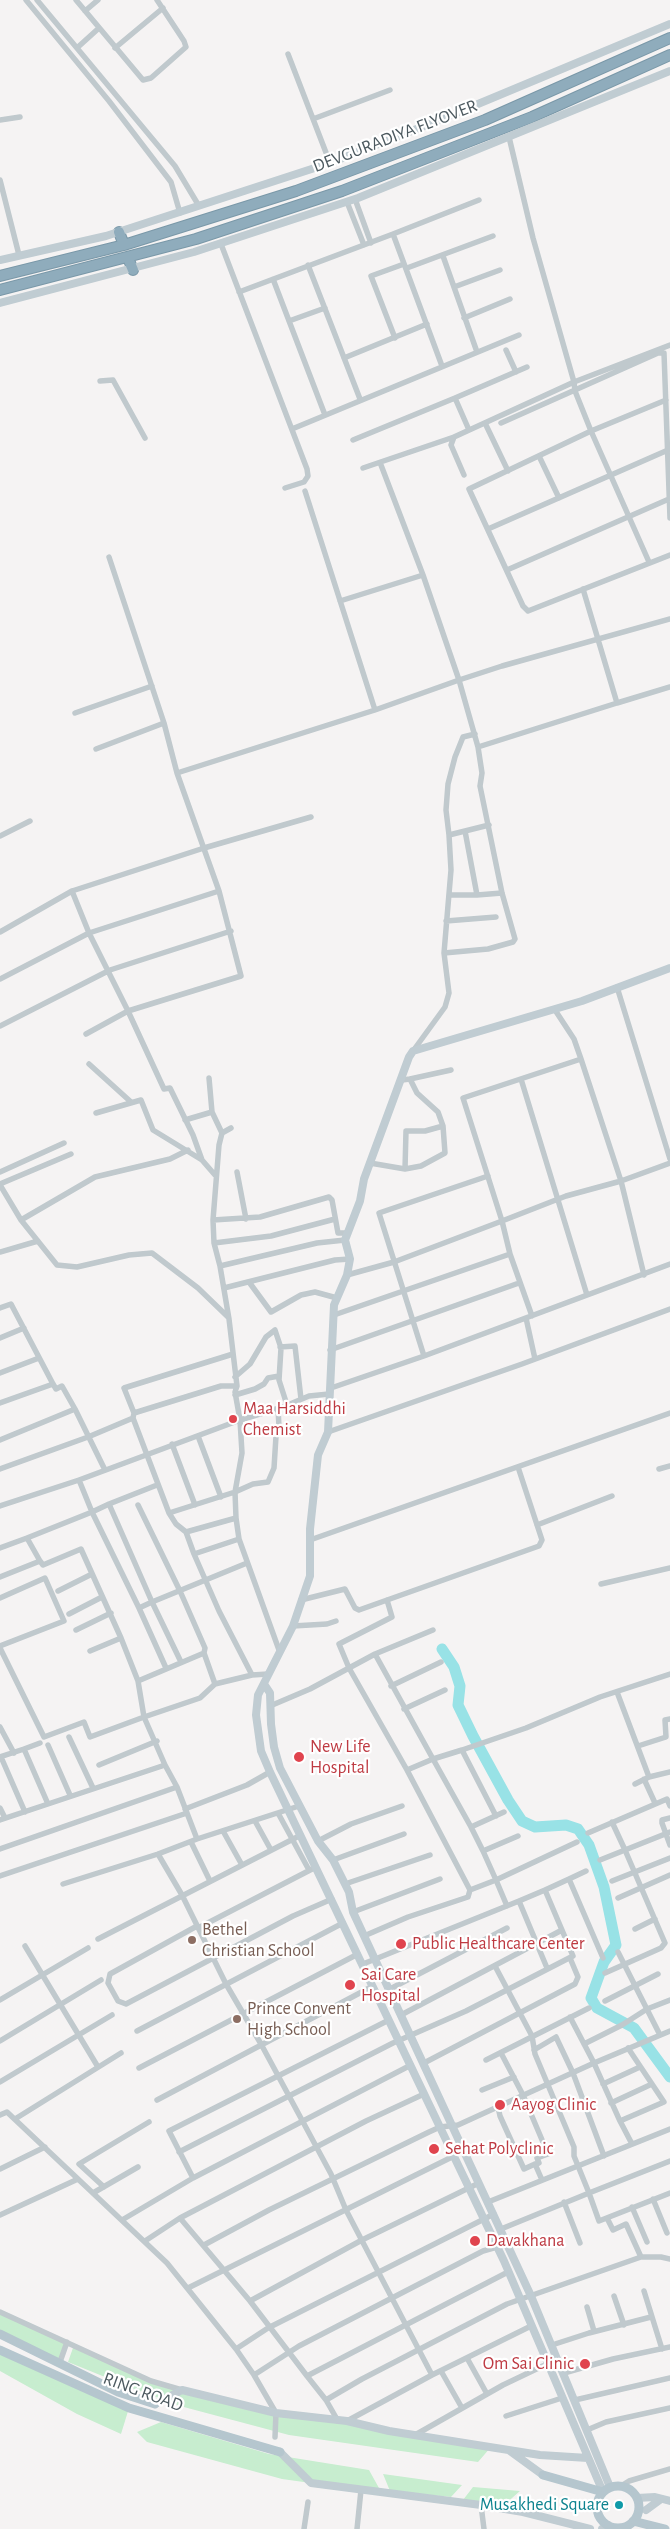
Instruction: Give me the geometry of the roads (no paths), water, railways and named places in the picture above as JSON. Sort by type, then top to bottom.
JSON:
[{"type":"highway","name":"DEVGURADIYA FLYOVER","points":[[0,276],[124,245],[296,191],[485,120],[670,38]]},
{"type":"highway","name":"DEVGURADIYA FLYOVER","points":[[0,290],[196,239],[342,191],[532,117],[670,55]]},
{"type":"highway","points":[[119,232],[124,245]]},
{"type":"highway","points":[[128,258],[133,270]]},
{"type":"main road","name":"RING ROAD","points":[[0,2334],[118,2392],[155,2404]]},
{"type":"main road","name":"RING ROAD","points":[[0,2350],[129,2408],[280,2452]]},
{"type":"main road","points":[[543,2475],[607,2490],[621,2486],[628,2488],[637,2498],[642,2509],[635,2525]]},
{"type":"main road","points":[[607,2490],[597,2503],[597,2510],[606,2528],[622,2528],[635,2525],[662,2528]]},
{"type":"street","points":[[26,0],[143,143],[171,182],[180,213]]},
{"type":"street","points":[[37,0],[175,166],[200,206]]},
{"type":"street","points":[[76,0],[143,80],[151,78],[184,51],[186,47],[157,0]]},
{"type":"street","points":[[85,11],[98,0]]},
{"type":"street","points":[[115,48],[163,8]]},
{"type":"street","points":[[0,260],[119,232],[330,163],[451,116],[670,24]]},
{"type":"street","points":[[78,47],[99,28]]},
{"type":"street","points":[[288,54],[330,163]]},
{"type":"street","points":[[0,303],[133,270],[220,244],[347,202],[670,71]]},
{"type":"street","points":[[313,119],[390,90]]},
{"type":"street","points":[[0,120],[20,117]]},
{"type":"street","points":[[509,137],[575,391],[591,432],[612,475],[649,562]]},
{"type":"street","points":[[0,180],[19,255]]},
{"type":"street","points":[[174,189],[184,182]]},
{"type":"street","points":[[355,199],[371,242]]},
{"type":"street","points":[[239,292],[479,200]]},
{"type":"street","points":[[347,202],[364,245]]},
{"type":"street","points":[[393,234],[442,366]]},
{"type":"street","points":[[395,338],[371,276],[442,256],[492,236]]},
{"type":"street","points":[[220,244],[307,469],[308,476],[304,482],[285,488]]},
{"type":"street","points":[[442,256],[477,352]]},
{"type":"street","points":[[308,265],[360,399]]},
{"type":"street","points":[[454,287],[500,270]]},
{"type":"street","points":[[273,279],[325,415]]},
{"type":"street","points":[[464,318],[510,299]]},
{"type":"street","points":[[289,321],[325,308]]},
{"type":"street","points":[[344,358],[427,324]]},
{"type":"street","points":[[292,429],[360,399],[519,335]]},
{"type":"street","points":[[363,468],[454,437],[574,382],[670,345]]},
{"type":"street","points":[[506,350],[516,372]]},
{"type":"street","points":[[501,424],[662,352],[665,355],[670,518]]},
{"type":"street","points":[[352,440],[527,367]]},
{"type":"street","points":[[100,381],[113,380],[145,438]]},
{"type":"street","points":[[455,398],[469,430]]},
{"type":"street","points":[[666,400],[591,432],[469,489],[523,606],[528,611],[670,555]]},
{"type":"street","points":[[485,423],[508,470]]},
{"type":"street","points":[[454,437],[451,445],[464,475]]},
{"type":"street","points":[[488,529],[668,450]]},
{"type":"street","points":[[539,456],[559,498]]},
{"type":"street","points":[[381,464],[423,575],[459,680],[475,734],[482,773],[480,786],[502,893],[515,940],[488,949],[444,952]]},
{"type":"street","points":[[305,491],[374,710]]},
{"type":"street","points":[[507,570],[630,518],[669,499]]},
{"type":"street","points":[[86,1034],[128,1011],[241,976],[231,931],[219,891],[177,773],[164,722],[109,558]]},
{"type":"street","points":[[340,601],[423,575]]},
{"type":"street","points":[[582,589],[596,641],[617,703]]},
{"type":"street","points":[[177,773],[374,710],[502,666],[670,620]]},
{"type":"street","points":[[75,713],[152,686]]},
{"type":"street","points":[[478,747],[670,688]]},
{"type":"street","points":[[96,749],[164,722]]},
{"type":"street","points":[[475,734],[463,737],[455,757],[448,784],[446,810],[449,835],[450,895],[444,952],[449,993],[447,1002],[413,1051],[406,1080],[364,1179],[360,1201],[346,1237],[350,1259],[347,1275],[337,1298],[334,1315],[330,1350],[328,1432],[318,1455],[310,1540],[310,1576],[293,1626],[258,1694],[256,1715],[261,1751],[288,1810],[297,1837],[313,1869],[332,1899],[469,2187],[508,2272],[588,2458],[607,2490]]},
{"type":"street","points":[[0,932],[72,891],[204,848],[310,818]]},
{"type":"street","points":[[0,836],[30,821]]},
{"type":"street","points":[[449,835],[489,825]]},
{"type":"street","points":[[466,831],[476,895]]},
{"type":"street","points":[[72,891],[89,933],[110,970],[164,1089],[170,1088],[202,1160],[215,1176]]},
{"type":"street","points":[[0,979],[89,933],[219,891]]},
{"type":"street","points":[[450,895],[502,893]]},
{"type":"street","points":[[446,921],[496,917]]},
{"type":"street","points":[[0,1026],[110,970],[231,931]]},
{"type":"street","points":[[413,1051],[555,1010],[670,968]]},
{"type":"street","points":[[347,1275],[394,1262],[557,1200],[621,1181],[670,1161],[617,988]]},
{"type":"street","points":[[555,1010],[574,1040],[581,1059],[621,1181],[644,1275]]},
{"type":"street","points":[[535,1359],[529,1317],[464,1098],[581,1059]]},
{"type":"street","points":[[89,1064],[131,1102]]},
{"type":"street","points":[[406,1080],[451,1070]]},
{"type":"street","points":[[209,1078],[212,1112],[222,1133],[215,1176],[214,1243],[229,1319],[237,1386],[235,1395],[240,1420],[242,1453],[235,1492],[236,1518],[239,1539],[279,1650]]},
{"type":"street","points":[[521,1078],[587,1295]]},
{"type":"street","points":[[370,1164],[405,1169],[421,1166],[444,1155],[443,1126],[438,1112],[406,1080]]},
{"type":"street","points":[[96,1113],[137,1100],[142,1102],[153,1130],[202,1160]]},
{"type":"street","points":[[184,1120],[212,1112]]},
{"type":"street","points":[[405,1169],[406,1130],[425,1131],[443,1126]]},
{"type":"street","points":[[222,1133],[231,1128]]},
{"type":"street","points":[[0,1172],[64,1143]]},
{"type":"street","points":[[21,1220],[95,1176],[170,1159],[188,1150]]},
{"type":"street","points":[[71,1154],[0,1184],[21,1220],[57,1265],[77,1267],[129,1255],[152,1253],[198,1288],[229,1319]]},
{"type":"street","points":[[237,1172],[246,1219]]},
{"type":"street","points":[[424,1356],[379,1213],[488,1176]]},
{"type":"street","points":[[213,1220],[246,1219],[329,1197],[332,1200],[338,1233],[346,1237]]},
{"type":"street","points":[[214,1243],[271,1236],[335,1219]]},
{"type":"street","points":[[220,1266],[346,1237]]},
{"type":"street","points":[[0,1252],[38,1241]]},
{"type":"street","points":[[334,1315],[510,1254]]},
{"type":"street","points":[[224,1288],[335,1260],[350,1259]]},
{"type":"street","points":[[0,1506],[79,1480],[240,1420],[309,1396],[330,1391],[670,1264]]},
{"type":"street","points":[[249,1282],[271,1312],[301,1295],[315,1292],[337,1298]]},
{"type":"street","points":[[330,1350],[519,1284]]},
{"type":"street","points":[[0,1308],[11,1304],[53,1384],[56,1388],[62,1386],[75,1409],[104,1470]]},
{"type":"street","points":[[328,1432],[670,1309]]},
{"type":"street","points":[[0,1338],[24,1328]]},
{"type":"street","points":[[235,1377],[250,1364],[266,1337],[275,1330],[280,1347],[279,1376],[287,1405]]},
{"type":"street","points":[[280,1347],[295,1346],[301,1399]]},
{"type":"street","points":[[233,1354],[124,1388],[157,1485],[169,1512],[176,1524],[186,1532],[205,1581],[252,1674]]},
{"type":"street","points":[[0,1373],[39,1358]]},
{"type":"street","points":[[235,1395],[255,1390],[264,1384],[268,1378],[279,1376]]},
{"type":"street","points":[[0,1403],[53,1384]]},
{"type":"street","points":[[0,1469],[88,1437],[134,1416],[220,1386],[237,1386]]},
{"type":"street","points":[[169,1512],[221,1497],[254,1484],[268,1482],[274,1468],[276,1436],[279,1427],[278,1408]]},
{"type":"street","points":[[0,1440],[75,1409]]},
{"type":"street","points":[[310,1540],[670,1413]]},
{"type":"street","points":[[198,1436],[221,1497]]},
{"type":"street","points":[[172,1444],[195,1504]]},
{"type":"street","points":[[659,1469],[670,1466]]},
{"type":"street","points":[[301,1600],[345,1589],[356,1610],[539,1546],[542,1540],[518,1467]]},
{"type":"street","points":[[79,1480],[92,1512],[166,1668]]},
{"type":"street","points":[[0,1548],[157,1485]]},
{"type":"street","points":[[537,1525],[612,1496]]},
{"type":"street","points":[[109,1504],[180,1662]]},
{"type":"street","points":[[138,1505],[180,1591],[205,1648],[204,1653],[215,1684]]},
{"type":"street","points":[[186,1532],[236,1518]]},
{"type":"street","points":[[27,1538],[43,1566],[82,1549],[102,1597],[111,1613],[138,1681],[144,1717],[177,1787],[194,1840],[210,1881]]},
{"type":"street","points":[[194,1554],[239,1539]]},
{"type":"street","points":[[0,1577],[40,1561]]},
{"type":"street","points":[[139,1608],[247,1563]]},
{"type":"street","points":[[601,1584],[670,1568]]},
{"type":"street","points":[[58,1591],[92,1574]]},
{"type":"street","points":[[0,1598],[45,1578],[64,1621],[0,1647],[44,1736],[84,1722],[90,1736],[200,1698],[215,1684],[252,1674],[268,1674]]},
{"type":"street","points":[[69,1614],[102,1597]]},
{"type":"street","points":[[364,1936],[468,1897],[470,1890],[407,1770],[349,1668],[338,1644],[393,1617],[388,1600]]},
{"type":"street","points":[[76,1630],[111,1613]]},
{"type":"street","points":[[293,1626],[327,1624],[336,1621]]},
{"type":"street","points":[[270,1706],[310,1689],[375,1654],[433,1630]]},
{"type":"street","points":[[90,1651],[121,1638]]},
{"type":"street","points":[[138,1681],[204,1653]]},
{"type":"street","points":[[375,1654],[391,1686],[471,1827],[507,1906]]},
{"type":"street","points":[[391,1686],[441,1662]]},
{"type":"street","points":[[407,1770],[670,1674]]},
{"type":"street","points":[[264,1684],[270,1692],[274,1747],[280,1768],[318,1841],[333,1860],[345,1884],[353,1912],[376,1958],[531,2296],[575,2400],[607,2490]]},
{"type":"street","points":[[404,1709],[445,1690]]},
{"type":"street","points":[[617,1692],[638,1746],[655,1804]]},
{"type":"street","points":[[638,1746],[666,1737],[665,1720],[670,1719]]},
{"type":"street","points":[[0,1727],[14,1753]]},
{"type":"street","points":[[69,1737],[93,1788]]},
{"type":"street","points":[[99,1765],[156,1741]]},
{"type":"street","points":[[26,1812],[1,1757],[40,1743]]},
{"type":"street","points":[[48,1745],[70,1795]]},
{"type":"street","points":[[24,1749],[48,1804]]},
{"type":"street","points":[[462,1750],[496,1816]]},
{"type":"street","points":[[0,1808],[2,1819],[165,1764]]},
{"type":"street","points":[[0,1876],[186,1811],[247,1785],[270,1772]]},
{"type":"street","points":[[635,1784],[647,1778],[670,1772]]},
{"type":"street","points":[[0,1849],[177,1787]]},
{"type":"street","points":[[588,1833],[667,1799],[670,1805]]},
{"type":"street","points":[[63,1884],[299,1806]]},
{"type":"street","points":[[318,1841],[351,1824],[402,1806]]},
{"type":"street","points":[[471,1827],[504,1812]]},
{"type":"street","points":[[278,1813],[297,1837]]},
{"type":"street","points":[[670,1818],[662,1820],[668,1833],[670,1845]]},
{"type":"street","points":[[255,1821],[272,1850]]},
{"type":"street","points":[[605,1974],[664,1946],[665,1941],[612,1822]]},
{"type":"street","points":[[223,1831],[242,1865]]},
{"type":"street","points":[[600,1860],[668,1833]]},
{"type":"street","points":[[333,1860],[404,1834]]},
{"type":"street","points":[[483,1852],[518,1836]]},
{"type":"street","points":[[98,1939],[297,1837]]},
{"type":"street","points":[[470,1890],[496,1880],[577,1842]]},
{"type":"street","points":[[158,1854],[182,1895],[226,1984],[261,2044],[316,2147],[346,2210],[432,2375]]},
{"type":"street","points":[[345,1884],[430,1855]]},
{"type":"street","points":[[612,1881],[670,1858]]},
{"type":"street","points":[[313,1869],[110,1974],[107,1980],[118,2001],[126,2004],[293,1916],[332,1899]]},
{"type":"street","points":[[362,1964],[519,1901],[586,1870]]},
{"type":"street","points":[[618,1898],[670,1875]]},
{"type":"street","points":[[353,1912],[440,1879]]},
{"type":"street","points":[[569,1879],[603,1958]]},
{"type":"street","points":[[179,2152],[288,2096],[573,1956],[545,1890]]},
{"type":"street","points":[[519,1901],[547,1968]]},
{"type":"street","points":[[635,1929],[655,1919]]},
{"type":"street","points":[[137,2031],[343,1923]]},
{"type":"street","points":[[390,1989],[507,1928]]},
{"type":"street","points":[[401,2015],[562,1930]]},
{"type":"street","points":[[24,1946],[98,2067]]},
{"type":"street","points":[[0,2000],[88,1948]]},
{"type":"street","points":[[618,1952],[660,2035]]},
{"type":"street","points":[[139,2068],[358,1954]]},
{"type":"street","points":[[424,2063],[575,1984],[578,1977],[570,1958]]},
{"type":"street","points":[[495,1966],[532,2036],[534,2050],[574,2146],[578,2166],[600,2221],[670,2193]]},
{"type":"street","points":[[605,2001],[658,1974]]},
{"type":"street","points":[[0,2041],[101,1980]]},
{"type":"street","points":[[157,2100],[373,1986]]},
{"type":"street","points":[[584,2044],[622,2026],[632,2017],[670,2000]]},
{"type":"street","points":[[486,2060],[589,2008]]},
{"type":"street","points":[[0,2082],[112,2015]]},
{"type":"street","points":[[570,2017],[632,2144]]},
{"type":"street","points":[[193,2178],[169,2131],[389,2020]]},
{"type":"street","points":[[204,2245],[332,2179],[440,2127],[458,2125],[594,2063],[670,2031]]},
{"type":"street","points":[[534,2050],[556,2037],[573,2073],[604,2156]]},
{"type":"street","points":[[620,2121],[664,2102],[628,2048]]},
{"type":"street","points":[[15,2119],[121,2053]]},
{"type":"street","points":[[498,2106],[500,2116],[524,2169],[539,2163],[537,2158],[548,2154],[524,2095],[501,2053]]},
{"type":"street","points":[[122,2220],[193,2178],[411,2065]]},
{"type":"street","points":[[603,2084],[640,2067]]},
{"type":"street","points":[[482,2090],[514,2077]]},
{"type":"street","points":[[612,2103],[652,2084]]},
{"type":"street","points":[[145,2241],[180,2218],[316,2147],[424,2094]]},
{"type":"street","points":[[0,2106],[145,2241],[188,2288],[254,2375],[276,2413],[275,2437]]},
{"type":"street","points":[[0,2115],[8,2112]]},
{"type":"street","points":[[68,2170],[150,2122]]},
{"type":"street","points":[[488,2202],[670,2129]]},
{"type":"street","points":[[0,2168],[45,2148]]},
{"type":"street","points":[[188,2288],[224,2272],[454,2156]]},
{"type":"street","points":[[501,2229],[564,2202],[670,2161]]},
{"type":"street","points":[[79,2164],[104,2187]]},
{"type":"street","points":[[535,2164],[542,2180]]},
{"type":"street","points":[[93,2193],[138,2167]]},
{"type":"street","points":[[0,2215],[78,2179]]},
{"type":"street","points":[[250,2301],[362,2240],[479,2182]]},
{"type":"street","points":[[653,2199],[667,2233]]},
{"type":"street","points":[[564,2202],[580,2243]]},
{"type":"street","points":[[632,2207],[647,2242]]},
{"type":"street","points":[[236,2349],[268,2328],[494,2214]]},
{"type":"street","points":[[180,2218],[250,2301],[268,2328],[326,2400],[338,2421]]},
{"type":"street","points":[[607,2218],[613,2230],[626,2224],[641,2258]]},
{"type":"street","points":[[254,2375],[288,2353],[483,2251],[497,2247]]},
{"type":"street","points":[[326,2400],[419,2350],[520,2300],[641,2258],[661,2257],[670,2259]]},
{"type":"street","points":[[307,2376],[508,2272]]},
{"type":"street","points":[[644,2291],[662,2349]]},
{"type":"street","points":[[614,2296],[624,2324]]},
{"type":"street","points":[[587,2307],[594,2331]]},
{"type":"street","points":[[0,2312],[151,2381],[182,2390],[276,2413],[347,2421],[416,2435],[540,2455],[588,2458]]},
{"type":"street","points":[[552,2345],[594,2331],[652,2317]]},
{"type":"street","points":[[347,2421],[432,2375],[531,2326]]},
{"type":"street","points":[[60,2362],[67,2342]]},
{"type":"street","points":[[553,2377],[613,2359],[670,2347]]},
{"type":"street","points":[[467,2358],[487,2394]]},
{"type":"street","points":[[416,2435],[487,2394],[547,2364]]},
{"type":"street","points":[[441,2371],[462,2408]]},
{"type":"street","points":[[575,2400],[670,2378]]},
{"type":"street","points":[[155,2404],[182,2390]]},
{"type":"street","points":[[506,2416],[562,2398]]},
{"type":"street","points":[[581,2441],[606,2422],[670,2408]]},
{"type":"street","points":[[508,2450],[543,2475]]},
{"type":"street","points":[[280,2452],[311,2483],[481,2505],[523,2512],[590,2529]]},
{"type":"street","points":[[621,2486],[629,2481],[670,2469]]},
{"type":"street","points":[[358,2529],[361,2490]]},
{"type":"street","points":[[637,2498],[661,2498],[670,2501]]},
{"type":"street","points":[[642,2509],[661,2498]]},
{"type":"street","points":[[304,2529],[308,2502]]},
{"type":"street","points":[[481,2505],[484,2529]]},
{"type":"waterway","points":[[442,1649],[454,1667],[460,1686],[458,1705],[508,1800],[522,1821],[535,1827],[566,1825],[578,1829],[589,1845],[604,1887],[616,1945],[604,1962],[591,1998],[597,2008],[634,2028],[670,2077]]},
{"type":"place","name":"Maa Harsiddhi Chemist","points":[[233,1419]]},
{"type":"place","name":"New Life Hospital","points":[[299,1757]]},
{"type":"place","name":"Bethel Christian School","points":[[192,1940]]},
{"type":"place","name":"Public Healthcare Center","points":[[401,1944]]},
{"type":"place","name":"Sai Care Hospital","points":[[350,1985]]},
{"type":"place","name":"Prince Convent High School","points":[[237,2019]]},
{"type":"place","name":"Aayog Clinic","points":[[500,2105]]},
{"type":"place","name":"Sehat Polyclinic","points":[[434,2149]]},
{"type":"place","name":"Davakhana","points":[[475,2241]]},
{"type":"place","name":"Om Sai Clinic","points":[[585,2364]]},
{"type":"place","name":"Musakhedi Square","points":[[619,2505]]}]
